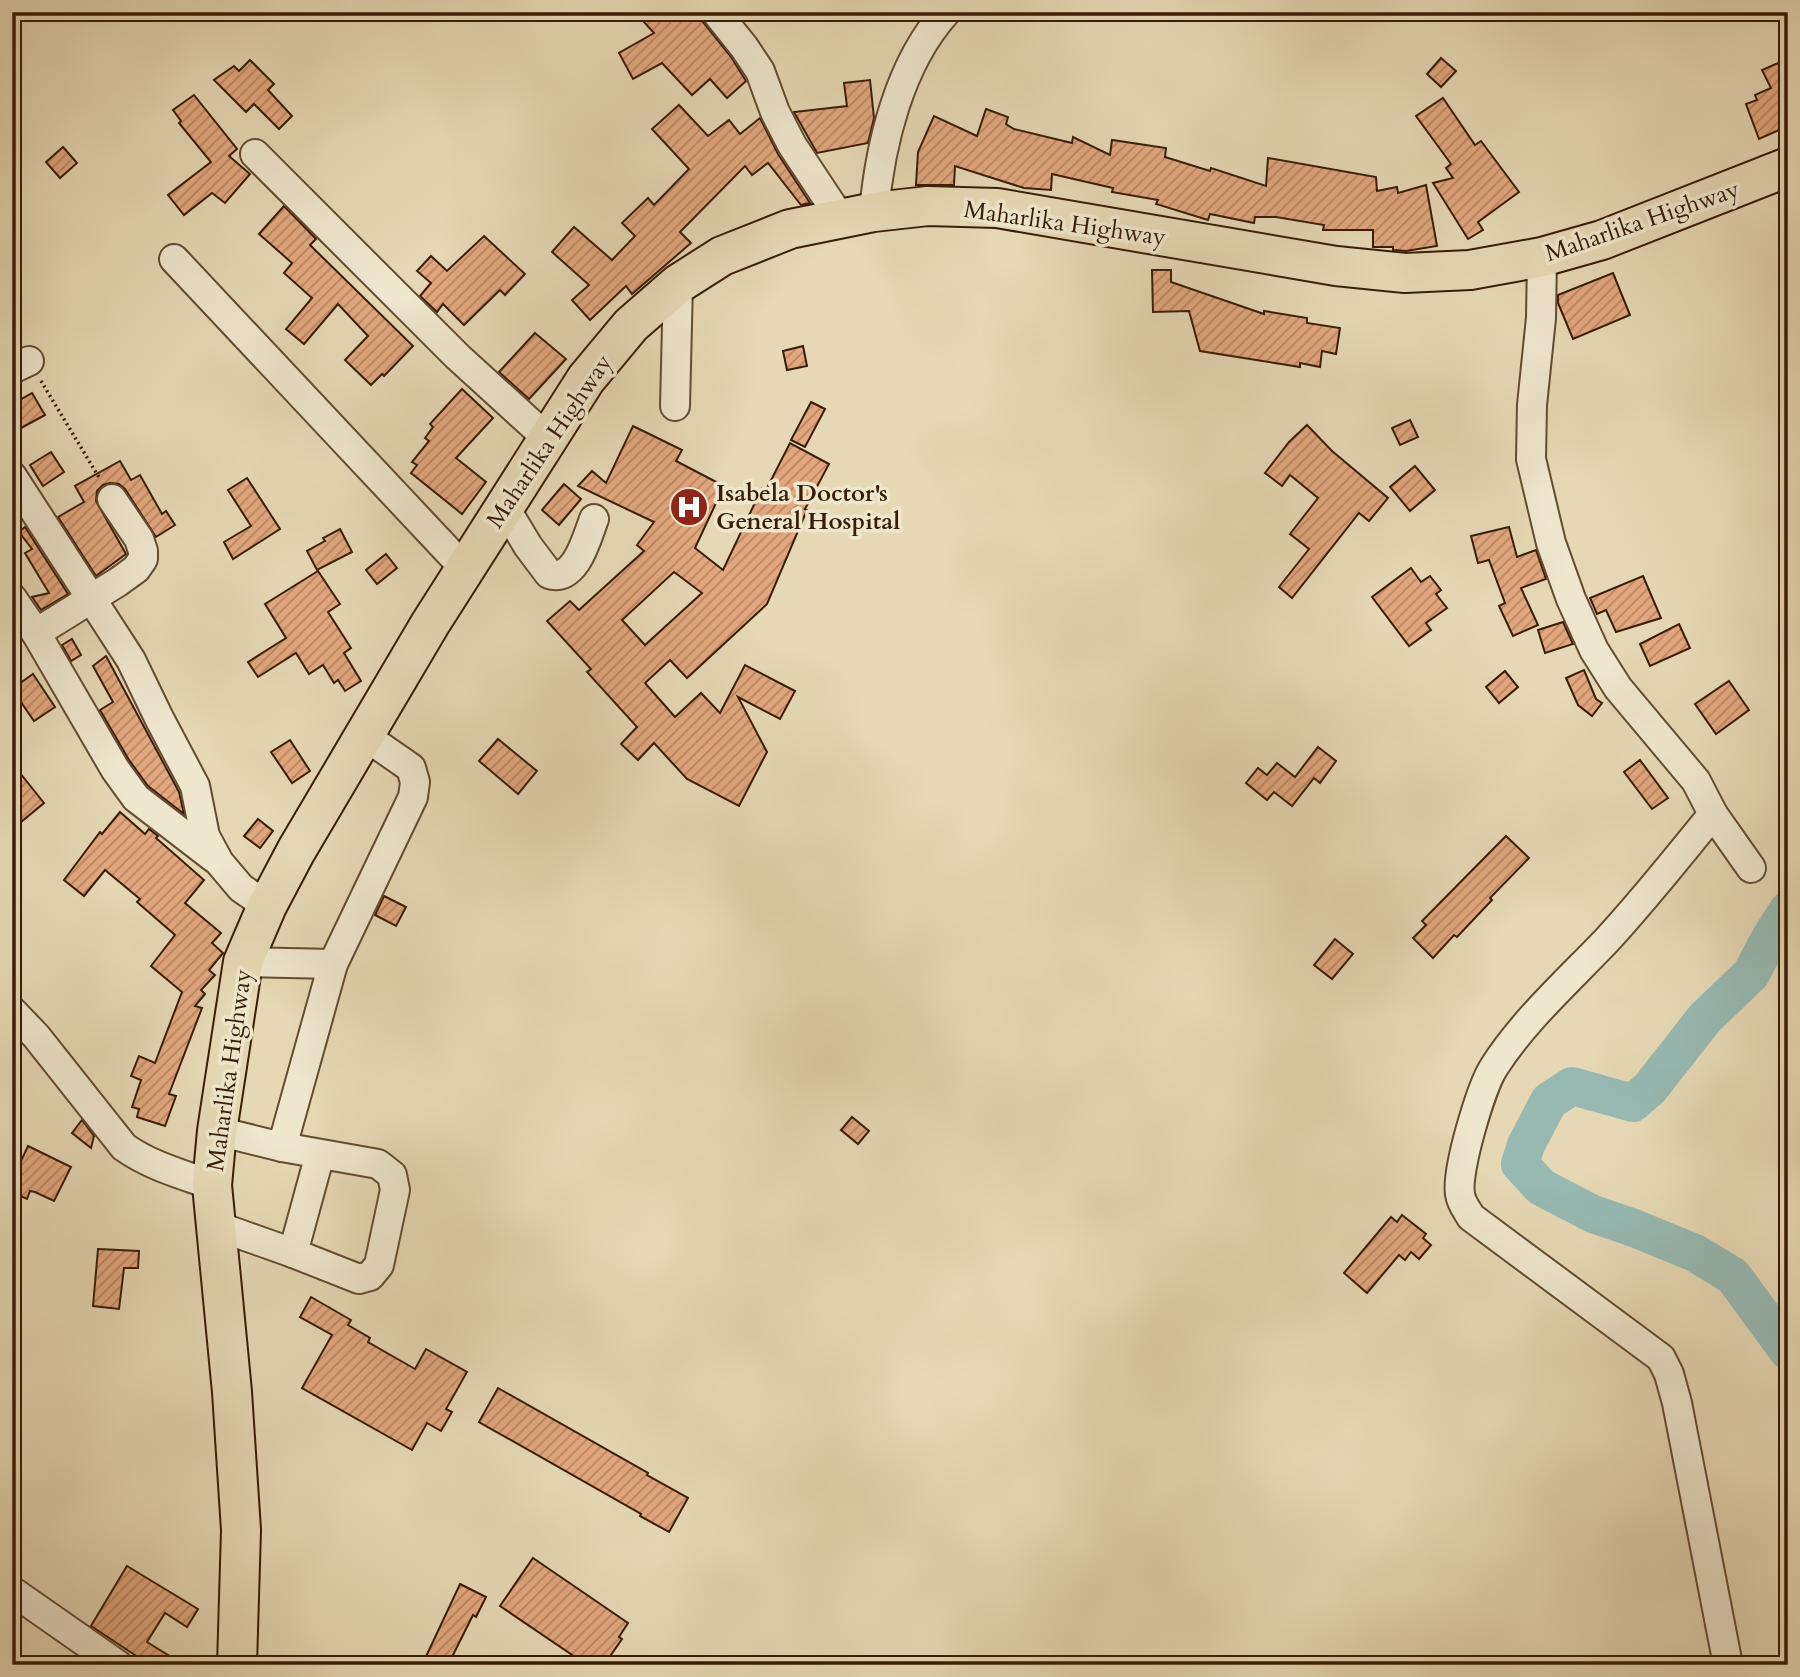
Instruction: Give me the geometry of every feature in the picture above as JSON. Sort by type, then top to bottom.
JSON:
[{"type":"highway","name":"Maharlika Highway","points":[[237,1665],[241,1530],[212,1185],[217,1131],[243,962],[267,906],[296,852],[465,569],[586,379],[631,325],[678,284],[722,256],[742,247],[790,229],[928,206],[997,208],[1336,266],[1405,274],[1470,270],[1542,257],[1602,240],[1788,167]]},
{"type":"street","points":[[716,12],[760,71],[775,112],[792,145],[858,216],[878,173],[889,123],[905,79],[946,12]]},
{"type":"street","points":[[255,154],[458,357],[547,439]]},
{"type":"street","points":[[1542,257],[1541,318],[1532,405],[1531,460],[1551,544],[1571,599],[1594,650],[1626,698],[1696,781],[1713,814],[1751,868]]},
{"type":"street","points":[[174,259],[465,569]]},
{"type":"street","points":[[674,406],[678,284]]},
{"type":"street","points":[[12,476],[131,660],[195,786],[205,836],[219,862],[241,888],[267,906]]},
{"type":"street","points":[[36,633],[118,582],[136,569],[143,559],[139,539],[112,499]]},
{"type":"street","points":[[504,506],[528,546],[553,576],[565,573],[577,559],[594,519]]},
{"type":"street","points":[[12,598],[36,633],[115,769],[136,798],[219,862]]},
{"type":"street","points":[[282,1147],[333,964],[414,797],[415,782],[411,768],[365,736]]},
{"type":"street","points":[[1713,814],[1627,919],[1517,1036],[1493,1068],[1478,1105],[1464,1158],[1459,1192],[1471,1217],[1661,1358],[1678,1404],[1728,1665]]},
{"type":"street","points":[[243,962],[333,964]]},
{"type":"street","points":[[12,1011],[36,1036],[124,1147],[159,1167],[212,1185]]},
{"type":"street","points":[[216,1226],[359,1279],[370,1276],[379,1265],[395,1190],[392,1175],[378,1164],[282,1147],[217,1131]]},
{"type":"street","points":[[293,1253],[320,1154]]},
{"type":"street","points":[[13,1594],[118,1665]]},
{"type":"path","points":[[21,365],[112,499]]},
{"type":"building","points":[[635,12],[700,12],[703,22],[746,81],[727,98],[710,79],[692,95],[662,63],[633,79],[619,53],[654,33]]},
{"type":"building","points":[[1441,58],[1456,71],[1441,87],[1427,74]]},
{"type":"building","points":[[250,60],[274,84],[268,90],[292,116],[279,129],[254,104],[246,112],[214,80],[234,66],[239,71]]},
{"type":"building","points":[[1778,63],[1788,81],[1788,126],[1759,139],[1746,104],[1757,100],[1755,95],[1771,88],[1762,70]]},
{"type":"building","points":[[870,80],[874,118],[868,143],[817,153],[794,112],[847,106],[844,83]]},
{"type":"building","points":[[194,95],[237,149],[229,156],[250,174],[225,203],[212,193],[184,215],[168,195],[211,162],[179,123],[181,121],[173,110]]},
{"type":"building","points":[[1443,98],[1475,145],[1481,141],[1519,192],[1478,222],[1483,230],[1468,239],[1433,183],[1453,178],[1446,168],[1451,164],[1416,116]]},
{"type":"building","points":[[679,105],[708,136],[729,120],[740,134],[760,118],[778,154],[810,203],[801,205],[768,163],[752,175],[745,166],[680,232],[691,243],[632,294],[626,286],[590,320],[572,300],[589,285],[552,252],[574,227],[612,260],[635,236],[622,223],[648,198],[654,205],[689,169],[652,129]]},
{"type":"building","points":[[986,109],[1008,117],[1006,124],[1014,129],[1072,143],[1073,137],[1110,155],[1112,140],[1166,148],[1165,157],[1210,171],[1211,168],[1266,186],[1268,158],[1376,177],[1377,191],[1397,187],[1398,193],[1426,185],[1437,246],[1406,251],[1393,250],[1393,247],[1373,247],[1373,230],[1323,230],[1324,225],[1276,217],[1255,217],[1254,223],[1210,214],[1208,220],[1156,204],[1158,200],[1112,192],[1113,188],[1052,174],[1051,190],[1024,188],[955,166],[954,185],[916,185],[918,152],[934,116],[977,136]]},
{"type":"building","points":[[63,147],[77,163],[60,178],[46,162]]},
{"type":"building","points":[[284,206],[316,239],[310,245],[413,346],[384,376],[382,374],[371,385],[345,360],[368,336],[338,304],[304,344],[286,329],[312,298],[284,273],[292,263],[259,234]]},
{"type":"building","points":[[484,236],[525,274],[505,295],[500,290],[464,325],[443,304],[437,312],[420,296],[431,283],[417,271],[431,256],[447,271]]},
{"type":"building","points":[[1152,270],[1171,270],[1171,282],[1264,314],[1264,311],[1307,318],[1307,323],[1340,328],[1336,354],[1322,351],[1320,367],[1300,363],[1300,367],[1200,351],[1189,311],[1153,312]]},
{"type":"building","points":[[1613,273],[1630,315],[1573,339],[1558,303],[1558,295]]},
{"type":"building","points":[[535,333],[566,359],[529,399],[499,372]]},
{"type":"building","points":[[803,346],[807,366],[787,370],[783,351]]},
{"type":"building","points":[[462,389],[493,418],[456,458],[486,482],[462,514],[411,473],[417,465],[412,462],[429,441],[425,438],[433,427],[430,424]]},
{"type":"building","points":[[32,393],[45,415],[12,433],[12,404]]},
{"type":"building","points":[[811,402],[825,409],[805,447],[791,440]]},
{"type":"building","points":[[1410,420],[1418,437],[1400,445],[1392,428]]},
{"type":"building","points":[[1307,425],[1332,451],[1388,498],[1369,521],[1359,513],[1292,598],[1279,587],[1309,549],[1290,534],[1318,498],[1290,475],[1282,486],[1265,473],[1289,442]]},
{"type":"building","points":[[633,426],[682,450],[676,461],[724,486],[695,548],[723,570],[762,488],[766,490],[790,443],[829,464],[805,509],[807,510],[767,604],[687,678],[670,660],[645,683],[675,717],[701,693],[720,713],[745,665],[795,691],[780,719],[738,697],[767,752],[739,806],[687,779],[654,743],[638,760],[621,744],[637,727],[587,672],[591,669],[547,621],[570,601],[579,610],[644,551],[637,545],[654,522],[578,486],[592,471],[606,483]],"holes":[[[674,572],[702,593],[645,645],[622,620]]]},
{"type":"building","points":[[51,452],[64,472],[43,486],[30,465]]},
{"type":"building","points":[[120,461],[131,480],[140,475],[162,514],[166,511],[175,525],[156,537],[125,489],[119,484],[103,485],[97,491],[96,501],[126,554],[96,576],[58,517],[84,502],[75,486]]},
{"type":"building","points":[[1415,466],[1435,490],[1410,511],[1390,487]]},
{"type":"building","points":[[247,478],[280,529],[233,559],[224,542],[251,526],[228,490]]},
{"type":"building","points":[[564,484],[581,499],[559,525],[542,510]]},
{"type":"building","points":[[25,527],[68,594],[41,610],[32,597],[49,593],[25,553],[32,549],[19,532]]},
{"type":"building","points":[[1509,527],[1517,557],[1536,550],[1546,579],[1521,588],[1538,625],[1513,636],[1499,606],[1505,603],[1489,560],[1478,563],[1471,536]]},
{"type":"building","points":[[340,529],[352,552],[317,570],[307,551]]},
{"type":"building","points":[[386,554],[397,568],[377,584],[366,570]]},
{"type":"building","points":[[1411,568],[1421,582],[1430,576],[1441,590],[1436,594],[1447,608],[1426,623],[1431,630],[1409,646],[1372,597]]},
{"type":"building","points":[[318,571],[340,604],[328,612],[351,648],[344,653],[361,681],[345,691],[338,680],[334,683],[323,665],[309,674],[296,653],[258,677],[248,662],[286,638],[265,604]]},
{"type":"building","points":[[1643,576],[1661,618],[1616,632],[1606,610],[1597,614],[1590,598]]},
{"type":"building","points":[[1563,622],[1573,644],[1545,653],[1538,630]]},
{"type":"building","points":[[1679,624],[1690,648],[1650,666],[1640,644]]},
{"type":"building","points":[[72,639],[81,655],[71,661],[62,645]]},
{"type":"building","points":[[106,656],[179,792],[184,814],[148,786],[129,760],[100,710],[113,702],[93,666]]},
{"type":"building","points":[[1584,670],[1596,699],[1602,703],[1592,716],[1578,705],[1566,678]]},
{"type":"building","points":[[1505,671],[1518,687],[1499,703],[1486,687]]},
{"type":"building","points":[[33,674],[55,707],[34,721],[12,689]]},
{"type":"building","points":[[1729,681],[1749,710],[1716,734],[1695,704]]},
{"type":"building","points":[[498,739],[537,771],[518,794],[479,761]]},
{"type":"building","points":[[290,740],[310,771],[292,783],[271,752]]},
{"type":"building","points":[[1318,747],[1336,761],[1320,783],[1314,778],[1292,806],[1274,792],[1267,800],[1246,783],[1258,768],[1267,775],[1277,763],[1295,777]]},
{"type":"building","points":[[1640,760],[1668,798],[1652,809],[1624,772]]},
{"type":"building","points":[[12,763],[44,803],[21,822],[12,811]]},
{"type":"building","points":[[120,812],[145,834],[149,829],[158,836],[156,838],[204,880],[185,903],[221,933],[212,943],[223,953],[209,970],[215,975],[201,990],[205,994],[195,1006],[202,1008],[169,1094],[176,1096],[165,1126],[137,1117],[139,1109],[132,1107],[141,1080],[131,1076],[139,1056],[155,1063],[182,992],[151,966],[175,935],[137,902],[140,899],[105,870],[84,896],[64,880],[100,832],[102,834]]},
{"type":"building","points":[[258,819],[273,831],[260,848],[244,836]]},
{"type":"building","points":[[1506,836],[1529,858],[1457,937],[1454,935],[1433,958],[1413,938],[1426,925],[1422,921]]},
{"type":"building","points":[[384,896],[406,907],[396,926],[375,915]]},
{"type":"building","points":[[1335,939],[1353,954],[1332,979],[1314,965]]},
{"type":"building","points":[[852,1117],[869,1131],[858,1144],[841,1130]]},
{"type":"building","points":[[82,1120],[94,1136],[91,1148],[72,1133]]},
{"type":"building","points":[[28,1146],[71,1167],[54,1201],[35,1192],[30,1191],[27,1199],[12,1192],[12,1180]]},
{"type":"building","points":[[1402,1215],[1426,1234],[1423,1238],[1431,1245],[1419,1259],[1411,1252],[1405,1260],[1399,1255],[1367,1293],[1344,1273],[1391,1217],[1397,1222]]},
{"type":"building","points":[[98,1249],[139,1251],[138,1268],[124,1268],[119,1309],[93,1306]]},
{"type":"building","points":[[311,1297],[351,1320],[348,1325],[370,1338],[368,1342],[415,1369],[426,1349],[467,1372],[446,1409],[452,1412],[441,1431],[427,1423],[412,1450],[302,1388],[332,1335],[300,1317]]},
{"type":"building","points":[[498,1388],[688,1498],[669,1532],[479,1422]]},
{"type":"building","points":[[533,1558],[628,1623],[619,1637],[622,1639],[604,1665],[587,1665],[500,1606]]},
{"type":"building","points":[[127,1566],[198,1609],[187,1627],[165,1613],[147,1642],[184,1665],[150,1665],[91,1626]]},
{"type":"building","points":[[460,1584],[486,1597],[476,1617],[473,1615],[448,1665],[422,1665]]},
{"type":"waterway","points":[[1788,910],[1751,974],[1705,1018],[1650,1088],[1633,1103],[1572,1086],[1549,1101],[1526,1145],[1520,1164],[1541,1187],[1593,1214],[1695,1253],[1733,1276],[1788,1351]]},
{"type":"place","name":"Isabela Doctor's General Hospital","points":[[689,507]]}]
